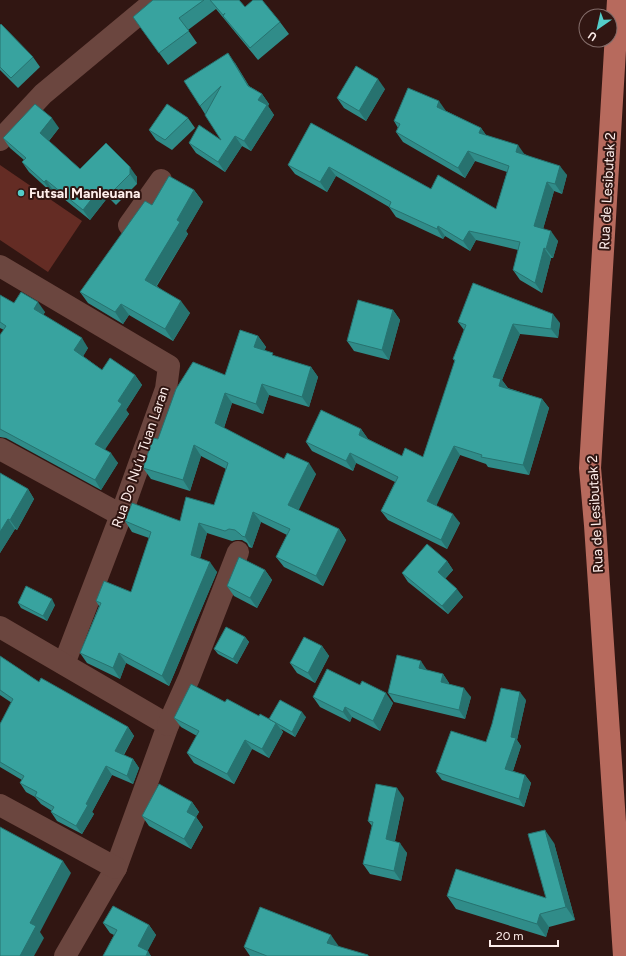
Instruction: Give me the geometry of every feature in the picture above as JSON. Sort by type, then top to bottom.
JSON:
[{"type":"main road","name":"Rua de Lesibutak 2","points":[[618,0],[590,468],[624,956]]},
{"type":"street","points":[[0,140],[43,94],[156,0]]},
{"type":"street","points":[[115,244],[161,180]]},
{"type":"street","name":"Rua Do Nu’u Tuan Laran","points":[[0,266],[74,301],[169,366],[166,389],[121,515],[64,664]]},
{"type":"street","points":[[0,449],[121,515]]},
{"type":"street","points":[[65,956],[116,868],[168,725],[190,678],[238,552]]},
{"type":"street","points":[[0,627],[168,725]]},
{"type":"street","points":[[0,805],[116,868]]},
{"type":"shaded area","name":"Futsal Manleuana","points":[[0,165],[82,221],[48,272],[0,240]]},
{"type":"building","points":[[153,0],[204,0],[179,18],[189,31],[159,53],[133,17]]},
{"type":"building","points":[[210,0],[239,0],[245,7],[253,0],[262,0],[280,22],[250,48],[223,16],[225,13],[223,15]]},
{"type":"building","points":[[1,24],[33,57],[11,78],[0,67]]},
{"type":"building","points":[[228,53],[248,86],[262,94],[258,100],[267,105],[244,141],[235,136],[218,162],[189,143],[199,125],[221,140],[205,115],[221,86],[200,106],[184,81]]},
{"type":"building","points":[[356,66],[378,79],[359,111],[337,98]]},
{"type":"building","points":[[408,88],[439,101],[437,107],[481,128],[479,133],[518,145],[516,152],[560,166],[555,184],[547,182],[534,226],[551,231],[546,249],[544,248],[535,283],[513,270],[520,242],[469,231],[463,241],[438,226],[437,229],[389,207],[391,202],[329,167],[320,182],[288,165],[311,123],[431,189],[438,175],[496,209],[509,166],[468,151],[458,168],[396,132],[400,124],[394,121]]},
{"type":"building","points":[[35,104],[52,118],[40,133],[80,169],[106,143],[130,167],[130,174],[109,195],[101,187],[83,210],[46,180],[44,182],[22,162],[26,158],[3,138]]},
{"type":"building","points":[[167,104],[188,118],[165,140],[149,130]]},
{"type":"building","points":[[169,176],[194,190],[177,220],[180,222],[145,280],[181,301],[165,329],[121,304],[115,312],[80,292],[145,201],[152,205]]},
{"type":"building","points":[[473,283],[553,314],[551,329],[513,324],[493,377],[501,379],[499,386],[542,399],[523,465],[481,457],[482,455],[454,446],[427,501],[453,514],[441,540],[381,511],[398,477],[350,453],[346,461],[306,442],[321,410],[361,429],[359,435],[402,456],[405,448],[423,457],[455,360],[453,359],[466,325],[458,322]]},
{"type":"building","points":[[21,292],[38,302],[34,309],[82,338],[74,350],[102,370],[110,358],[135,375],[118,401],[122,404],[95,444],[111,453],[95,480],[0,429],[0,335],[6,326],[0,322],[0,295],[14,303]]},
{"type":"building","points":[[358,300],[393,310],[382,350],[347,341]]},
{"type":"building","points":[[240,330],[258,336],[254,347],[273,353],[272,355],[311,367],[302,397],[262,384],[256,404],[225,393],[215,423],[284,459],[287,453],[309,463],[288,505],[339,529],[316,576],[276,557],[290,529],[253,512],[245,537],[235,530],[229,529],[225,531],[199,523],[191,555],[210,562],[162,676],[119,653],[113,668],[80,653],[101,603],[96,601],[104,581],[131,592],[151,532],[125,521],[132,503],[180,521],[186,497],[214,505],[228,463],[194,445],[183,480],[143,468],[153,438],[158,439],[176,389],[193,362],[225,375]]},
{"type":"building","points":[[0,473],[28,489],[10,520],[8,519],[0,532]]},
{"type":"building","points":[[427,544],[447,561],[438,572],[457,589],[442,606],[402,573]]},
{"type":"building","points":[[239,557],[265,570],[250,598],[227,586]]},
{"type":"building","points":[[26,586],[52,599],[43,616],[18,603]]},
{"type":"building","points":[[226,627],[245,637],[233,659],[214,649]]},
{"type":"building","points":[[304,637],[322,646],[308,673],[290,663]]},
{"type":"building","points":[[397,655],[421,661],[419,668],[443,674],[441,682],[464,688],[459,710],[388,693]]},
{"type":"building","points":[[0,656],[39,682],[41,678],[128,727],[115,751],[133,759],[127,776],[106,766],[86,804],[88,805],[76,826],[51,812],[54,807],[35,796],[37,792],[20,783],[24,776],[0,762],[0,724],[13,699],[0,690]]},
{"type":"building","points":[[327,669],[360,685],[362,681],[386,693],[373,721],[345,707],[343,712],[313,697]]},
{"type":"building","points":[[191,684],[225,702],[227,699],[276,723],[262,749],[245,740],[227,774],[187,753],[199,731],[174,718]]},
{"type":"building","points":[[501,688],[520,692],[511,737],[516,738],[505,769],[525,775],[519,799],[436,772],[451,731],[486,742]]},
{"type":"building","points":[[280,700],[302,712],[292,732],[269,719]]},
{"type":"building","points":[[159,784],[192,802],[187,812],[196,817],[184,839],[142,816]]},
{"type":"building","points":[[376,784],[397,788],[386,839],[400,843],[394,871],[363,864],[373,822],[368,821]]},
{"type":"building","points":[[0,827],[63,861],[30,923],[36,926],[20,956],[0,956]]},
{"type":"building","points":[[545,830],[566,907],[540,914],[537,924],[447,896],[456,869],[546,898],[528,834]]},
{"type":"building","points":[[113,906],[149,925],[138,946],[148,951],[146,956],[103,956],[117,930],[103,923]]},
{"type":"building","points":[[260,907],[331,935],[327,943],[368,956],[267,956],[244,947]]},
{"type":"place","name":"Futsal Manleuana","points":[[21,193]]}]
